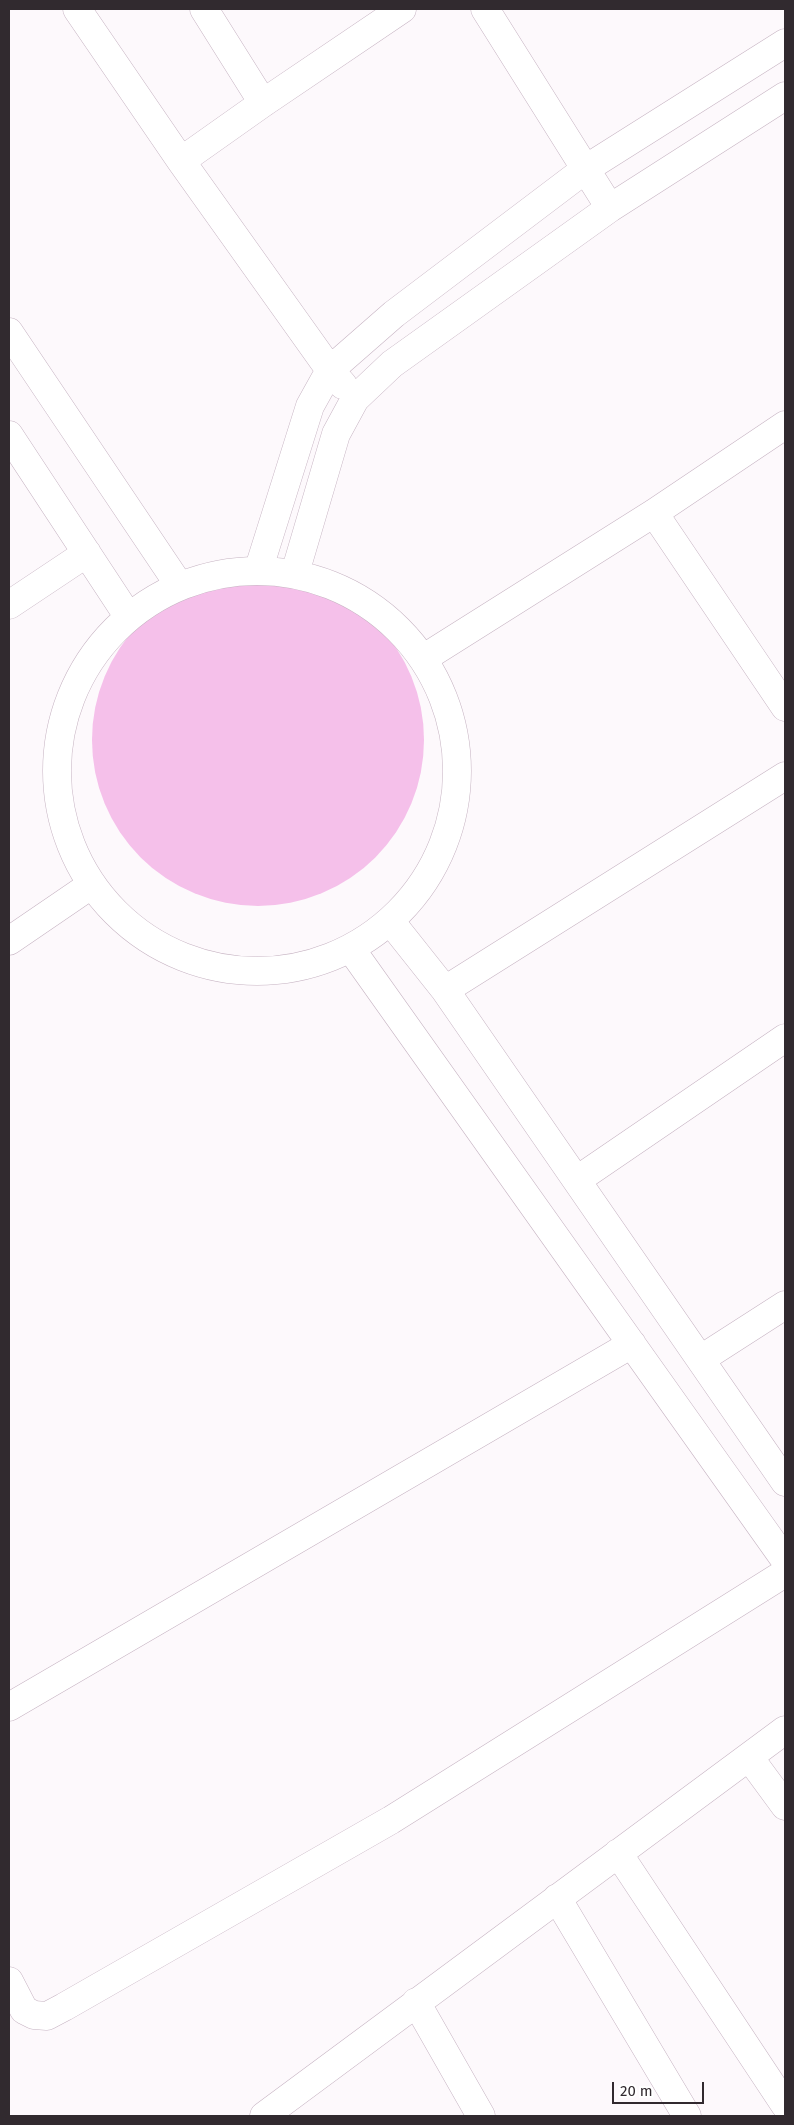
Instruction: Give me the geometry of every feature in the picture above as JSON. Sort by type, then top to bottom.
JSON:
[{"type":"street","points":[[77,9],[181,162],[330,370],[355,399]]},
{"type":"street","points":[[204,9],[263,103]]},
{"type":"street","points":[[181,162],[263,103],[402,9]]},
{"type":"street","points":[[485,9],[587,168],[610,208]]},
{"type":"street","points":[[259,568],[310,406],[330,370],[394,314],[587,168],[785,43]]},
{"type":"street","points":[[295,573],[336,434],[355,399],[392,364],[610,208],[785,96]]},
{"type":"street","points":[[9,332],[179,586]]},
{"type":"street","points":[[424,658],[654,513],[785,426]]},
{"type":"street","points":[[9,435],[128,616]]},
{"type":"street","points":[[654,513],[785,707]]},
{"type":"street","points":[[9,604],[87,553]]},
{"type":"street","points":[[259,568],[295,573],[345,590],[389,618],[424,658],[449,710],[458,767],[451,824],[428,878],[391,922],[365,942],[335,958],[268,973],[200,966],[138,935],[91,885],[65,832],[56,773],[64,715],[89,661],[128,616],[179,586],[214,574],[259,568]]},
{"type":"street","points":[[445,990],[785,776]]},
{"type":"street","points":[[9,941],[91,885]]},
{"type":"street","points":[[391,922],[445,990],[785,1482]]},
{"type":"street","points":[[351,949],[785,1560]]},
{"type":"street","points":[[577,1180],[785,1038]]},
{"type":"street","points":[[701,1358],[785,1305]]},
{"type":"street","points":[[9,1707],[632,1344]]},
{"type":"street","points":[[9,1981],[24,2010],[34,2016],[47,2016],[391,1820],[785,1573]]},
{"type":"street","points":[[264,2116],[785,1730]]},
{"type":"street","points":[[749,1757],[785,1806]]},
{"type":"street","points":[[618,1853],[785,2105]]},
{"type":"street","points":[[557,1898],[687,2116]]},
{"type":"street","points":[[416,2002],[481,2116]]},
{"type":"shaded area","points":[[258,574],[290,577],[321,587],[350,602],[375,623],[396,648],[411,677],[421,708],[424,740],[421,772],[411,803],[396,832],[375,857],[350,878],[321,893],[290,903],[258,906],[226,903],[195,893],[166,878],[141,857],[120,832],[105,803],[95,772],[92,740],[95,708],[105,677],[120,648],[141,623],[166,602],[195,587],[226,577]]}]
